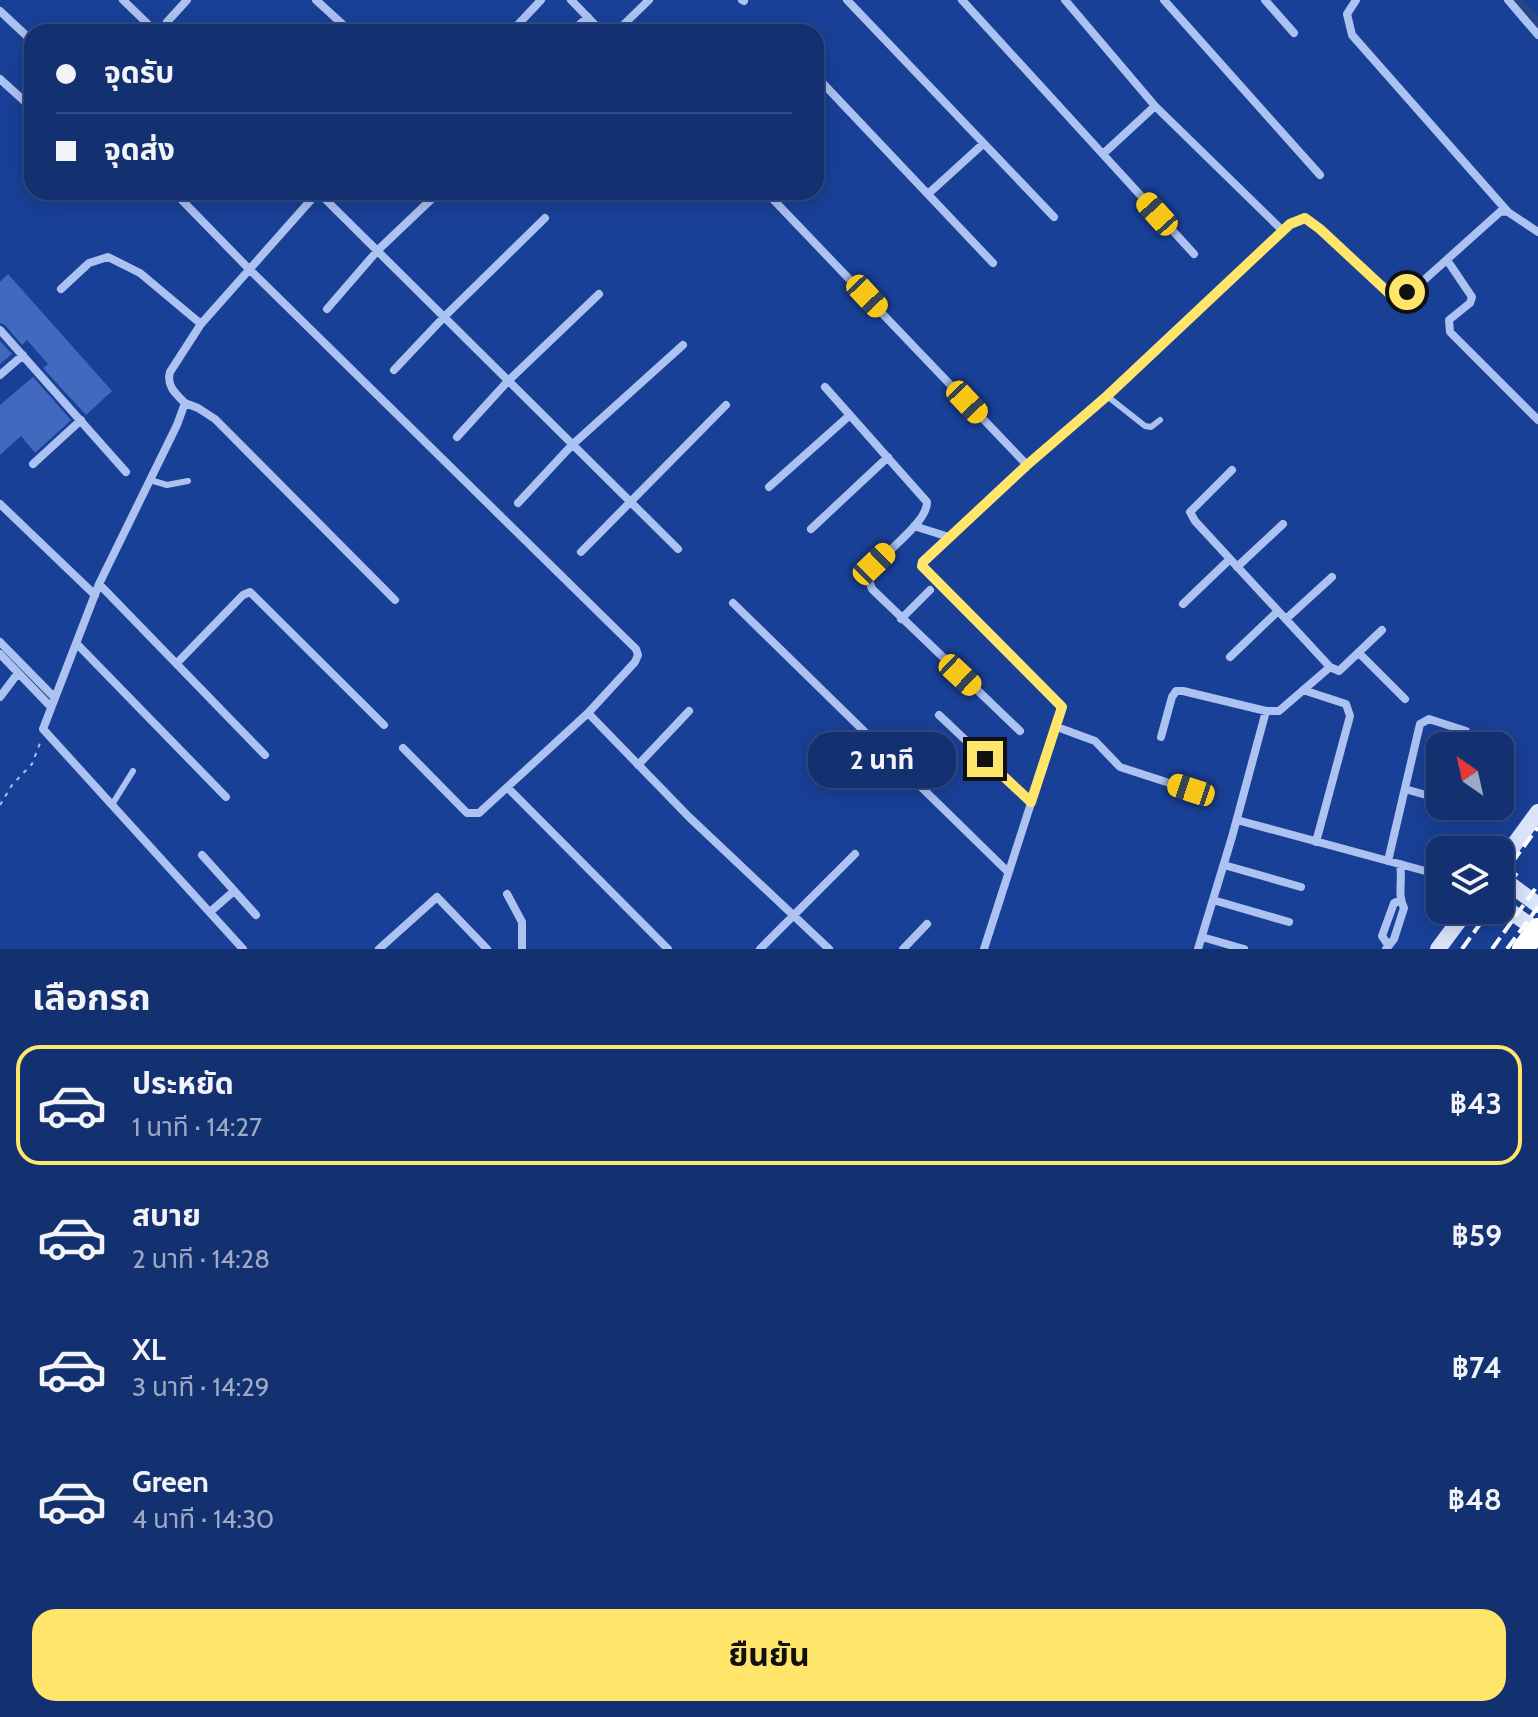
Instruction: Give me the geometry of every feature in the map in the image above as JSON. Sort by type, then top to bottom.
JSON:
[{"type":"highway","points":[[1523,949],[1538,930]]},
{"type":"main road","points":[[1514,845],[1538,812]]},
{"type":"main road","points":[[1514,887],[1538,905]]},
{"type":"main road","points":[[1514,914],[1538,930]]},
{"type":"main road","points":[[1438,949],[1457,924]]},
{"type":"street","points":[[123,0],[148,24]]},
{"type":"street","points":[[167,22],[187,0]]},
{"type":"street","points":[[316,0],[342,24]]},
{"type":"street","points":[[518,24],[541,0]]},
{"type":"street","points":[[571,0],[595,24]]},
{"type":"street","points":[[847,0],[1054,217]]},
{"type":"street","points":[[962,0],[1194,254]]},
{"type":"street","points":[[1065,0],[1155,106],[1283,231]]},
{"type":"street","points":[[1164,0],[1320,175]]},
{"type":"street","points":[[1265,0],[1294,33]]},
{"type":"street","points":[[1356,0],[1347,14],[1352,35],[1508,212],[1537,233]]},
{"type":"street","points":[[1508,0],[1538,35]]},
{"type":"street","points":[[623,24],[642,2]]},
{"type":"street","points":[[0,11],[24,34]]},
{"type":"street","points":[[580,24],[588,17]]},
{"type":"street","points":[[0,79],[24,101]]},
{"type":"street","points":[[824,84],[993,263]]},
{"type":"street","points":[[1103,154],[1155,106]]},
{"type":"street","points":[[928,194],[983,144]]},
{"type":"street","points":[[184,200],[250,270],[636,649],[638,655],[635,662],[588,713],[509,789],[479,813],[467,813],[403,748]]},
{"type":"street","points":[[311,200],[201,324],[168,377],[171,388],[185,403],[215,419],[395,600]]},
{"type":"street","points":[[326,200],[678,549]]},
{"type":"street","points":[[327,309],[378,250],[431,200]]},
{"type":"street","points":[[774,200],[1027,465]]},
{"type":"street","points":[[984,949],[1062,712],[1060,703],[922,566],[923,562],[1107,396],[1290,224],[1305,218],[1391,295],[1407,292],[1501,211],[1508,212]]},
{"type":"street","points":[[394,370],[545,218]]},
{"type":"street","points":[[61,289],[89,263],[108,257],[140,273],[201,324]]},
{"type":"street","points":[[1447,260],[1472,297],[1470,303],[1449,320],[1450,332],[1538,420]]},
{"type":"street","points":[[457,437],[508,381],[599,294]]},
{"type":"street","points":[[0,330],[126,472]]},
{"type":"street","points":[[518,503],[572,445],[683,345]]},
{"type":"street","points":[[0,375],[23,355]]},
{"type":"street","points":[[825,387],[927,502],[924,516],[874,564],[868,577],[872,589],[1020,731]]},
{"type":"street","points":[[185,403],[171,439],[99,584],[43,729],[243,949]]},
{"type":"street","points":[[581,552],[726,405]]},
{"type":"street","points":[[769,487],[850,415]]},
{"type":"street","points":[[33,464],[81,420]]},
{"type":"street","points":[[811,529],[888,457]]},
{"type":"street","points":[[1232,470],[1190,512],[1330,667],[1339,671],[1382,630]]},
{"type":"street","points":[[0,504],[95,595]]},
{"type":"street","points":[[1237,567],[1283,524]]},
{"type":"street","points":[[914,526],[949,537]]},
{"type":"street","points":[[1183,604],[1230,559]]},
{"type":"street","points":[[1286,619],[1332,577]]},
{"type":"street","points":[[99,584],[265,755]]},
{"type":"street","points":[[901,619],[930,590]]},
{"type":"street","points":[[177,663],[243,595],[250,592],[384,725]]},
{"type":"street","points":[[733,603],[1008,872]]},
{"type":"street","points":[[1230,657],[1278,611]]},
{"type":"street","points":[[0,642],[53,702]]},
{"type":"street","points":[[77,644],[226,797]]},
{"type":"street","points":[[1359,653],[1405,699]]},
{"type":"street","points":[[0,654],[53,702]]},
{"type":"street","points":[[1161,737],[1176,691],[1266,711],[1279,711],[1330,667]]},
{"type":"street","points":[[0,697],[18,673]]},
{"type":"street","points":[[1303,690],[1346,704],[1350,716],[1316,842]]},
{"type":"street","points":[[638,765],[689,711]]},
{"type":"street","points":[[1198,949],[1266,711]]},
{"type":"street","points":[[588,713],[689,817],[829,949]]},
{"type":"street","points":[[939,715],[1031,802]]},
{"type":"street","points":[[1388,861],[1420,724],[1429,719],[1466,731]]},
{"type":"street","points":[[1057,727],[1095,741],[1120,767],[1191,790]]},
{"type":"street","points":[[509,789],[668,949]]},
{"type":"street","points":[[1405,789],[1426,795]]},
{"type":"street","points":[[1237,820],[1426,871]]},
{"type":"street","points":[[760,949],[855,854]]},
{"type":"street","points":[[202,855],[256,915]]},
{"type":"street","points":[[1387,947],[1382,936],[1394,903],[1400,900],[1400,864]]},
{"type":"street","points":[[1224,865],[1301,887]]},
{"type":"street","points":[[210,912],[234,891]]},
{"type":"street","points":[[507,894],[522,922],[522,949]]},
{"type":"street","points":[[379,949],[437,897],[487,949]]},
{"type":"street","points":[[1213,900],[1289,922]]},
{"type":"street","points":[[903,949],[927,924]]},
{"type":"street","points":[[1202,937],[1244,949]]},
{"type":"lane","points":[[1107,396],[1145,426],[1151,427],[1160,420]]},
{"type":"lane","points":[[150,480],[167,485],[188,481]]},
{"type":"lane","points":[[113,803],[133,771]]},
{"type":"path","points":[[0,805],[12,785],[32,764],[43,729]]},
{"type":"building","points":[[8,274],[112,391],[86,415],[43,368],[48,364],[27,340],[22,345],[0,323],[0,282]]},
{"type":"building","points":[[0,341],[12,354],[0,364]]},
{"type":"building","points":[[33,377],[71,420],[35,453],[21,436],[0,455],[0,405]]},
{"type":"waterway","points":[[1515,0],[1538,27]]},
{"type":"railway","points":[[1514,860],[1538,827]]},
{"type":"railway","points":[[1514,877],[1517,873]]},
{"type":"railway","points":[[1492,949],[1538,885]]},
{"type":"railway","points":[[1507,949],[1538,907]]},
{"type":"railway","points":[[1462,949],[1480,924]]},
{"type":"route","points":[[985,759],[1031,802],[1062,707],[922,566],[923,562],[1107,396],[1290,224],[1305,218],[1391,295],[1407,292]]}]
